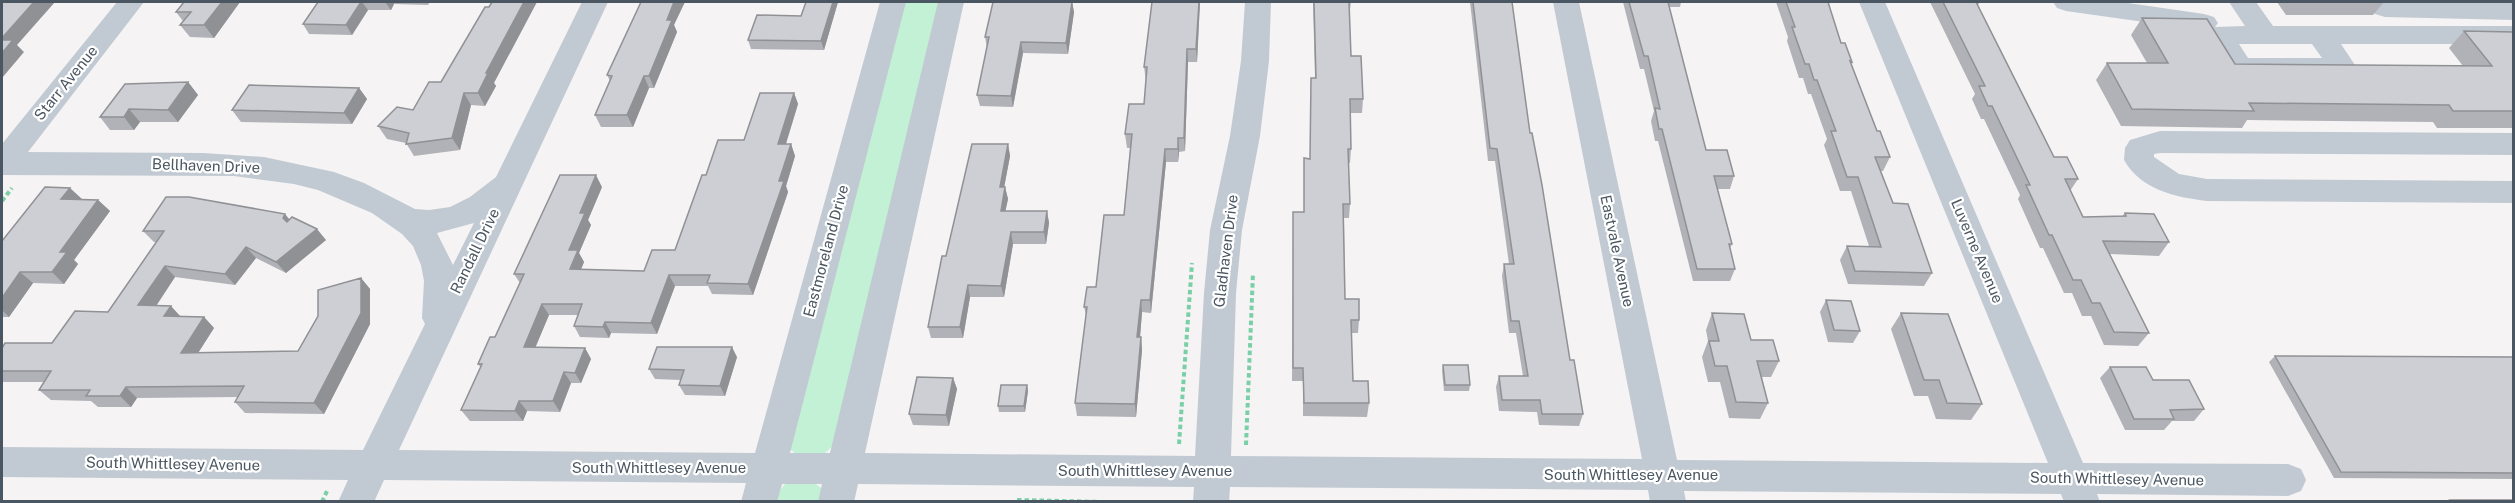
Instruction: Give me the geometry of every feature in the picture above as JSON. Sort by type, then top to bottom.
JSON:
[{"type":"street","name":"Starr Avenue","points":[[2,163],[131,2]]},
{"type":"street","name":"Randall Drive","points":[[356,501],[595,2]]},
{"type":"street","name":"Eastmoreland Drive","points":[[763,485],[893,2]]},
{"type":"street","points":[[840,485],[951,2]]},
{"type":"street","name":"Gladhaven Drive","points":[[1211,486],[1220,293],[1226,230],[1245,136],[1255,61],[1258,2]]},
{"type":"street","name":"Eastvale Avenue","points":[[1566,2],[1665,488]]},
{"type":"street","name":"Luverne Avenue","points":[[1872,2],[2077,490]]},
{"type":"street","points":[[2066,2],[2126,7],[2204,23],[2191,2]]},
{"type":"street","points":[[2242,2],[2253,35],[2269,67]]},
{"type":"street","points":[[2309,29],[2343,68],[2240,67],[2218,35],[2253,35],[2309,29],[2380,23],[2383,5],[2514,11]]},
{"type":"street","points":[[2309,29],[2514,35]]},
{"type":"street","points":[[2514,144],[2160,142],[2140,148],[2139,160],[2152,175],[2174,185],[2206,190],[2514,192]]},
{"type":"street","name":"Bellhaven Drive","points":[[2,163],[222,164],[281,170],[312,176],[340,185],[399,216],[429,223],[473,212],[488,201],[511,178]]},
{"type":"street","name":"Bellhaven Drive","points":[[399,216],[422,234],[437,266],[441,289],[434,338]]},
{"type":"street","name":"South Whittlesey Avenue","points":[[2,462],[373,466],[763,485],[1211,486],[1246,472],[1665,488],[2077,490],[2288,480]]},
{"type":"path","points":[[1246,472],[1254,263]]},
{"type":"path","points":[[1167,445],[1179,445]]},
{"type":"path","points":[[1017,500],[1105,501]]},
{"type":"green space","points":[[902,2],[942,2],[837,442],[824,454],[800,457],[786,446],[786,439]]},
{"type":"green space","points":[[812,481],[821,488],[823,501],[770,502],[786,483]]},
{"type":"building","points":[[2,2],[34,2],[2,38]]},
{"type":"building","points":[[184,2],[222,2],[204,25],[180,25],[191,12],[176,12]]},
{"type":"building","points":[[318,2],[361,2],[346,25],[303,24]]},
{"type":"building","points":[[492,2],[524,2],[486,73],[488,73],[478,93],[464,93],[452,138],[406,144],[409,133],[378,126],[397,107],[413,110],[429,82],[441,82],[485,7],[489,7]]},
{"type":"building","points":[[641,2],[674,2],[667,20],[672,20],[649,76],[644,76],[627,115],[595,115],[612,76],[607,75]]},
{"type":"building","points":[[806,2],[833,2],[821,41],[748,40],[757,15],[801,16]]},
{"type":"building","points":[[993,2],[1072,2],[1066,43],[1021,42],[1011,96],[977,95],[989,37],[985,37]]},
{"type":"building","points":[[1152,2],[1199,2],[1196,49],[1187,49],[1184,138],[1178,138],[1178,149],[1165,149],[1150,300],[1141,300],[1137,337],[1141,337],[1135,404],[1075,403],[1087,307],[1084,307],[1087,287],[1096,287],[1104,215],[1124,215],[1132,134],[1125,134],[1129,104],[1144,104],[1147,67],[1144,67]]},
{"type":"building","points":[[1314,2],[1349,2],[1351,56],[1361,56],[1363,99],[1350,99],[1351,149],[1348,149],[1350,204],[1343,204],[1345,299],[1359,299],[1359,320],[1351,320],[1353,381],[1368,381],[1369,403],[1304,403],[1303,368],[1293,368],[1293,212],[1304,212],[1304,158],[1310,159],[1311,78],[1316,78]]},
{"type":"building","points":[[1473,2],[1512,2],[1530,133],[1532,133],[1542,185],[1570,360],[1574,360],[1583,414],[1542,414],[1540,400],[1502,400],[1499,376],[1528,376],[1519,321],[1511,321],[1504,264],[1514,264],[1497,149],[1490,148]]},
{"type":"building","points":[[1629,2],[1668,2],[1706,150],[1727,150],[1734,176],[1714,176],[1732,244],[1729,244],[1735,269],[1697,269],[1662,129],[1659,129],[1655,108],[1660,109],[1648,56],[1644,56]]},
{"type":"building","points":[[1786,2],[1828,2],[1841,43],[1845,43],[1877,131],[1880,131],[1890,157],[1875,157],[1893,203],[1908,204],[1932,273],[1855,271],[1847,246],[1881,247],[1858,177],[1847,177],[1831,131],[1836,131],[1817,80],[1814,80],[1809,64],[1805,64]]},
{"type":"building","points":[[1943,2],[1976,2],[2054,157],[2067,157],[2078,179],[2065,179],[2083,217],[2126,216],[2125,213],[2154,214],[2169,242],[2103,241],[2149,333],[2114,332],[2100,303],[2092,303],[2081,280],[2073,280],[2052,235],[2049,235],[2026,185],[2030,185],[1992,106],[1988,106],[1979,86],[1985,86]]},
{"type":"building","points":[[2142,18],[2207,19],[2235,64],[2492,66],[2464,31],[2514,32],[2514,111],[2453,111],[2449,105],[2249,103],[2254,111],[2132,109],[2107,63],[2168,63]]},
{"type":"building","points":[[2,40],[13,40],[2,53]]},
{"type":"building","points":[[188,82],[168,110],[129,109],[124,117],[100,117],[125,84]]},
{"type":"building","points":[[249,85],[359,88],[344,113],[232,110]]},
{"type":"building","points":[[760,93],[794,93],[778,144],[791,144],[779,181],[784,181],[748,284],[707,283],[710,275],[669,275],[651,323],[605,322],[603,327],[574,326],[582,304],[542,304],[524,347],[585,348],[575,373],[564,372],[553,401],[519,401],[515,411],[461,410],[482,364],[478,364],[490,337],[495,337],[524,274],[514,274],[560,175],[596,175],[580,213],[585,213],[569,250],[578,250],[570,269],[644,271],[652,250],[675,250],[702,175],[706,175],[718,140],[744,140]]},
{"type":"building","points":[[972,144],[1008,144],[1000,187],[1005,187],[1001,211],[1047,211],[1044,232],[1011,232],[1001,286],[968,285],[960,327],[928,327],[942,256],[946,256]]},
{"type":"building","points":[[45,187],[70,188],[61,199],[98,200],[60,252],[67,252],[52,272],[20,272],[2,298],[2,241]]},
{"type":"building","points":[[166,197],[189,197],[285,214],[283,218],[287,222],[292,217],[317,229],[276,262],[246,247],[225,274],[165,266],[138,305],[171,306],[164,316],[204,317],[181,353],[298,351],[318,316],[318,290],[361,278],[361,313],[314,403],[235,402],[244,386],[126,387],[120,396],[86,396],[90,390],[39,390],[51,371],[2,371],[2,348],[5,343],[52,343],[75,311],[108,312],[164,231],[143,231]]},
{"type":"building","points":[[1826,300],[1851,301],[1860,331],[1834,330]]},
{"type":"building","points":[[1712,313],[1744,314],[1751,340],[1773,340],[1779,361],[1757,361],[1768,403],[1736,402],[1727,366],[1715,366],[1709,341],[1719,341]]},
{"type":"building","points":[[1901,313],[1948,314],[1982,404],[1947,403],[1939,380],[1924,380]]},
{"type":"building","points":[[657,347],[732,347],[720,386],[679,385],[684,370],[649,369]]},
{"type":"building","points":[[2275,356],[2514,357],[2514,473],[2341,472]]},
{"type":"building","points":[[1443,365],[1468,365],[1470,385],[1445,385]]},
{"type":"building","points":[[2110,367],[2146,367],[2153,380],[2189,380],[2204,409],[2170,410],[2174,419],[2134,419]]},
{"type":"building","points":[[917,377],[953,378],[946,415],[909,414]]},
{"type":"building","points":[[1001,385],[1027,385],[1024,406],[998,406]]},
{"type":"building","points":[[2514,500],[2514,501],[2451,501]]}]
